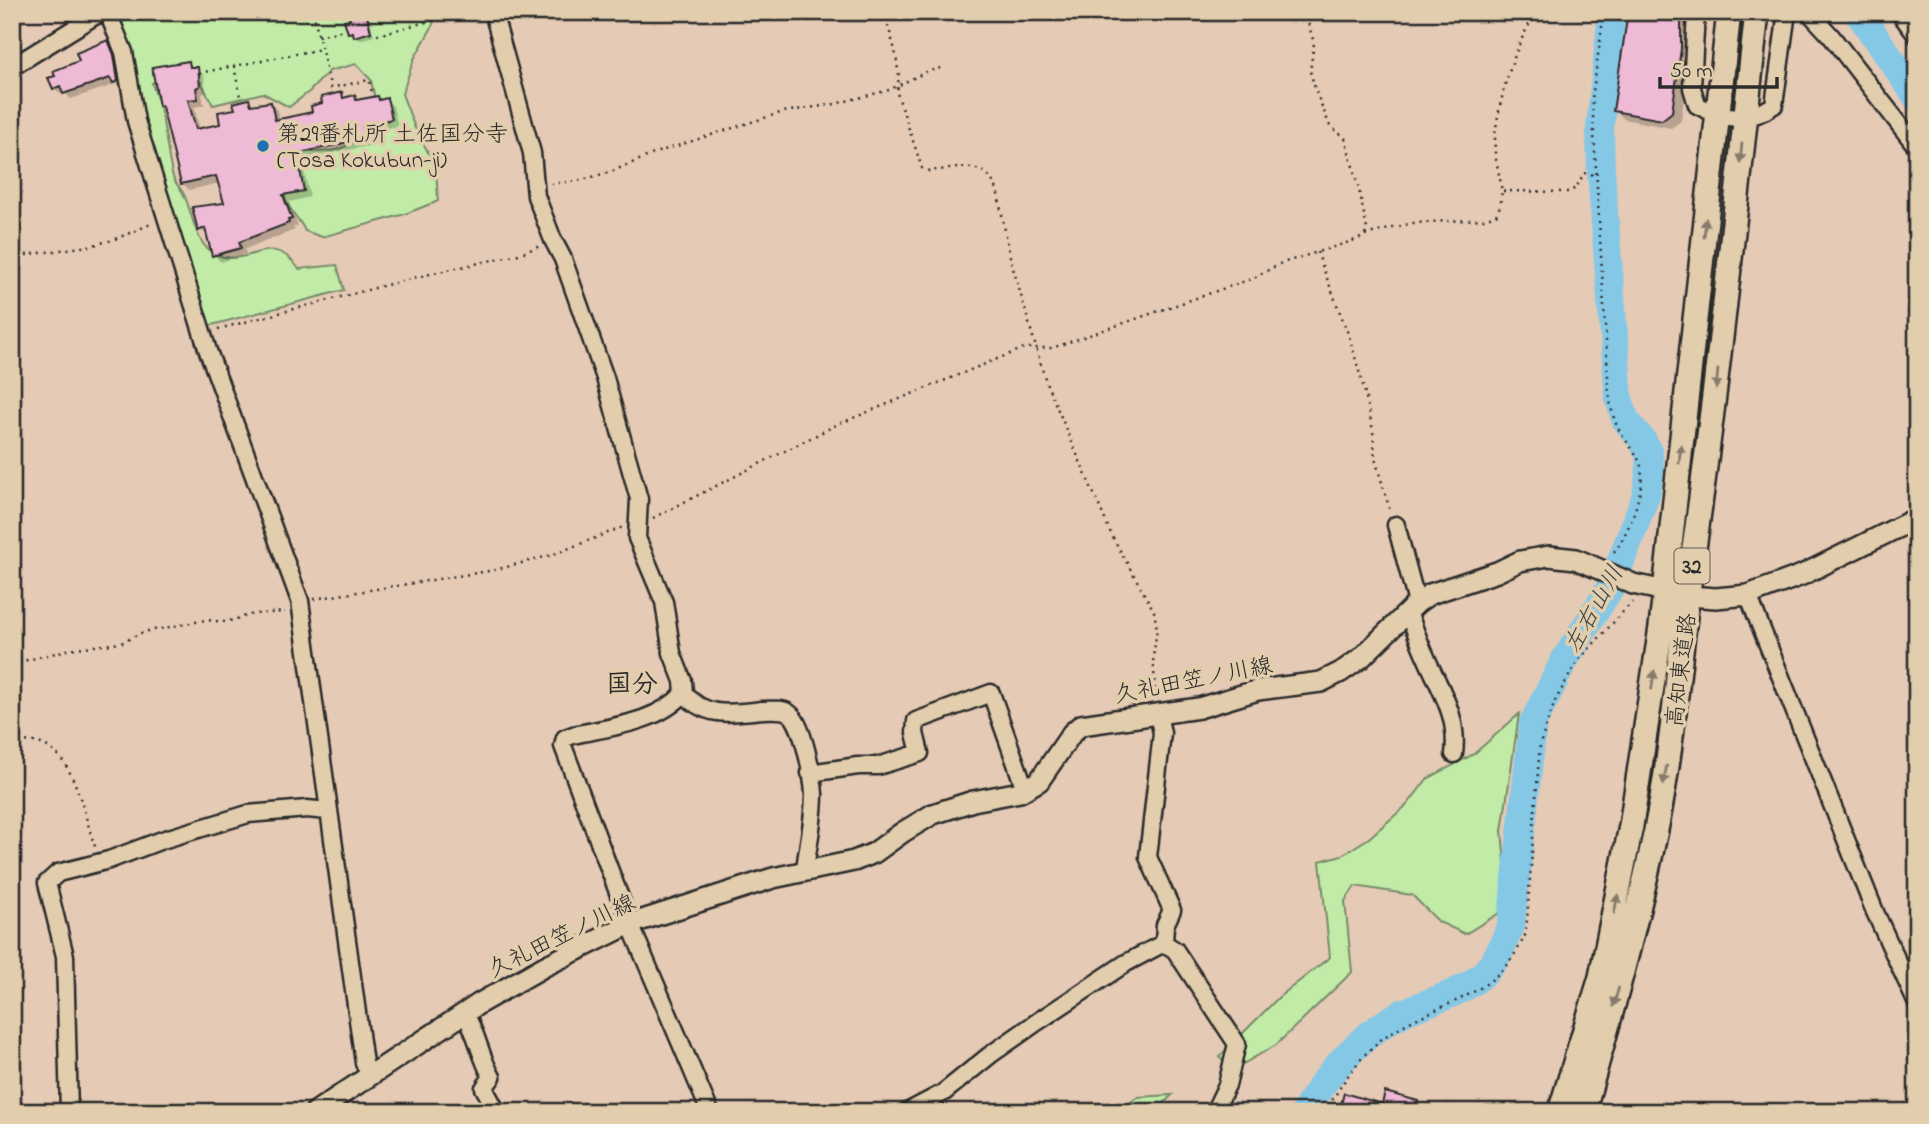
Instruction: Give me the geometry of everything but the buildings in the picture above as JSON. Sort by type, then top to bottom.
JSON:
[{"type":"highway","name":"高知東道路","points":[[1560,1112],[1601,977],[1632,826],[1661,627],[1648,587],[1717,116],[1729,12]]},
{"type":"highway","name":"高知東道路","points":[[1583,1112],[1620,986],[1656,828],[1675,718],[1688,596],[1707,466],[1757,12]]},
{"type":"main road","name":"久礼田笠ノ川線","points":[[315,1112],[545,966],[630,924],[773,877],[855,861],[874,853],[933,814],[972,801],[1000,797],[1025,789],[1039,781],[1072,733],[1081,726],[1199,708],[1258,690],[1321,682],[1342,672],[1361,658],[1412,607],[1446,588],[1520,561],[1549,555],[1576,559],[1648,587],[1688,596],[1716,598],[1748,595],[1802,575],[1917,518]]},
{"type":"street","points":[[12,67],[101,12]]},
{"type":"street","points":[[114,12],[112,23],[124,52],[136,121],[202,333],[301,606],[364,1063],[370,1076]]},
{"type":"street","points":[[493,12],[532,153],[536,196],[563,259],[606,378],[639,499],[637,538],[664,602],[672,653],[683,681],[684,693],[692,703],[704,710],[720,714],[776,709],[790,713],[805,745],[814,794],[805,869]]},
{"type":"street","points":[[1696,12],[1692,88],[1697,105],[1717,116],[1745,118],[1760,115],[1774,105],[1787,12]]},
{"type":"street","points":[[1809,12],[1831,36],[1917,147]]},
{"type":"street","points":[[1899,12],[1917,36]]},
{"type":"street","points":[[1396,525],[1412,607],[1426,657],[1448,701],[1456,739],[1454,754]]},
{"type":"street","points":[[1748,595],[1875,912],[1917,1004]]},
{"type":"street","points":[[684,693],[676,702],[633,722],[573,734],[565,738],[563,746],[630,924],[710,1112]]},
{"type":"street","points":[[810,773],[878,766],[920,753],[915,733],[916,721],[991,693],[1025,789]]},
{"type":"street","points":[[1158,714],[1162,733],[1148,857],[1172,911],[1165,925],[1164,943]]},
{"type":"street","points":[[69,1112],[65,956],[47,883],[58,873],[101,862],[162,839],[248,814],[307,809],[328,811]]},
{"type":"street","points":[[907,1112],[943,1093],[990,1055],[1126,963],[1164,943]]},
{"type":"street","points":[[1164,943],[1175,950],[1237,1044],[1227,1085],[1214,1112]]},
{"type":"street","points":[[466,1014],[476,1032],[484,1062],[492,1077],[484,1088],[497,1112]]},
{"type":"path","points":[[313,12],[332,94]]},
{"type":"path","points":[[377,35],[464,12]]},
{"type":"path","points":[[884,12],[895,50],[899,76],[897,93],[922,167],[929,171],[966,167],[981,170],[990,177],[997,189],[1011,261],[1046,382],[1127,566],[1154,611],[1157,629],[1153,657],[1158,714]]},
{"type":"path","points":[[1305,12],[1314,43],[1310,71],[1330,126],[1345,138],[1358,185],[1367,229],[1365,235]]},
{"type":"path","points":[[12,664],[75,648],[121,643],[143,632],[206,620],[226,622],[253,614],[495,570],[552,555],[639,520],[656,517],[836,425],[1024,348],[1052,348],[1254,278],[1279,264],[1365,235],[1413,223],[1491,219],[1499,209],[1502,191],[1495,154],[1496,131],[1510,67],[1522,35],[1538,12]]},
{"type":"path","points":[[1600,570],[1625,539],[1642,477],[1641,465],[1635,452],[1612,416],[1592,99],[1604,12]]},
{"type":"path","points":[[318,36],[344,30]]},
{"type":"path","points":[[199,74],[321,49]]},
{"type":"path","points":[[234,66],[242,101]]},
{"type":"path","points":[[536,186],[582,180],[613,171],[658,152],[783,112],[835,104],[897,86],[928,71],[945,67]]},
{"type":"path","points":[[330,88],[369,80],[373,97]]},
{"type":"path","points":[[1502,191],[1569,192],[1576,188],[1584,173],[1595,175]]},
{"type":"path","points":[[12,257],[113,240],[166,218]]},
{"type":"path","points":[[202,333],[421,276],[519,254],[553,240]]},
{"type":"path","points":[[1317,252],[1354,352],[1364,389],[1378,471],[1396,525]]},
{"type":"path","points":[[1325,1112],[1366,1052],[1388,1035],[1464,999],[1494,979],[1517,954],[1526,933],[1541,744],[1555,701],[1577,662],[1648,587]]},
{"type":"path","points":[[12,743],[20,741],[42,744],[54,750],[66,764],[101,862]]},
{"type":"green space","points":[[136,12],[437,12],[432,27],[414,59],[402,94],[415,128],[436,167],[438,201],[405,214],[322,237],[305,231],[289,207],[284,185],[290,153],[337,150],[357,140],[380,122],[371,80],[356,64],[329,71],[310,91],[289,107],[263,93],[213,105],[201,82],[174,74],[152,83],[162,117],[173,177],[184,195],[204,245],[217,255],[229,258],[270,250],[279,252],[289,257],[299,269],[337,265],[344,290],[208,326],[145,122],[122,23]]},
{"type":"green space","points":[[1519,714],[1502,831],[1509,907],[1465,934],[1439,922],[1412,895],[1355,886],[1345,901],[1352,972],[1276,1045],[1234,1069],[1219,1057],[1279,997],[1330,957],[1320,861],[1342,855],[1369,838],[1408,804],[1427,779],[1474,754]]},
{"type":"green space","points":[[1172,1095],[1155,1112],[1117,1112],[1138,1097]]},
{"type":"waterway","name":"左右山川","points":[[1305,1112],[1323,1083],[1360,1042],[1403,1013],[1472,983],[1486,971],[1499,952],[1511,925],[1533,723],[1564,661],[1612,585],[1646,495],[1650,471],[1649,454],[1643,441],[1625,419],[1619,399],[1601,172],[1600,127],[1612,12]]},
{"type":"waterway","points":[[1858,12],[1917,97]]},
{"type":"place","name":"第29番札所 土佐国分寺 (Tosa Kokubun-ji)","points":[[263,146]]},
{"type":"district","name":"国分","points":[[632,683]]}]
